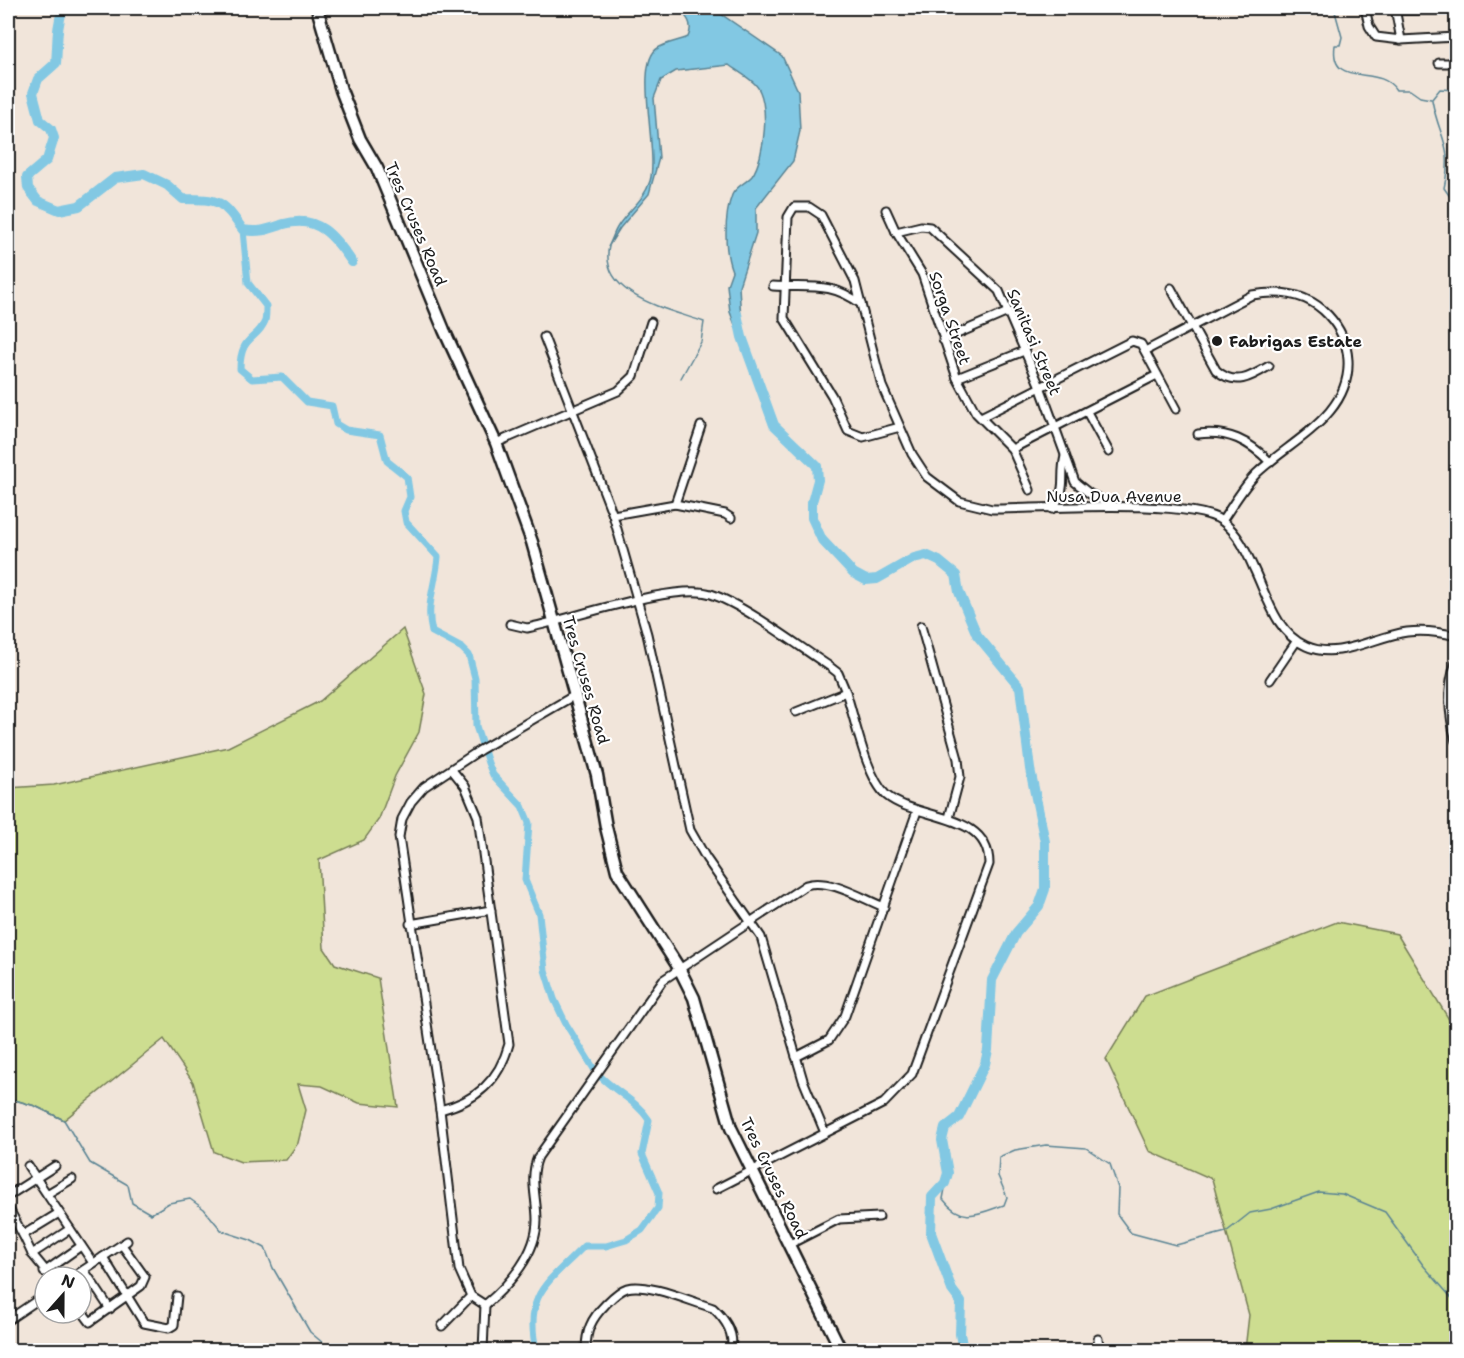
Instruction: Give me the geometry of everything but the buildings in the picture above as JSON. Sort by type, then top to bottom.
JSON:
[{"type":"main road","name":"Tres Cruses Road","points":[[317,8],[341,90],[360,139],[377,168],[444,330],[496,443],[532,542],[597,775],[617,872],[679,968],[694,998],[731,1128],[841,1350]]},
{"type":"street","points":[[1365,8],[1369,26],[1376,37],[1401,40],[1456,37]]},
{"type":"street","points":[[1401,40],[1395,9],[1456,10]]},
{"type":"street","points":[[1439,63],[1456,63]]},
{"type":"street","name":"Nusa Dua Avenue","points":[[784,286],[788,217],[794,207],[809,207],[821,215],[855,281],[882,386],[900,427],[927,477],[958,501],[992,509],[1116,507],[1196,510],[1222,521],[1246,550],[1280,625],[1296,642]]},
{"type":"street","name":"Sorga Street","points":[[886,210],[896,232],[922,274],[957,378],[969,401],[981,417],[1012,449],[1030,490]]},
{"type":"street","name":"Sanitasi Street","points":[[896,232],[921,226],[930,227],[999,291],[1041,389],[1065,456],[1072,468],[1075,482]]},
{"type":"street","points":[[773,286],[828,286],[846,292],[862,304]]},
{"type":"street","points":[[784,286],[784,318],[832,396],[848,431],[863,436],[900,427]]},
{"type":"street","points":[[1171,288],[1216,370],[1225,378],[1236,380],[1250,377],[1269,366]]},
{"type":"street","points":[[1145,351],[1252,295],[1282,292],[1313,303],[1326,312],[1340,330],[1345,341],[1348,366],[1338,401],[1325,417],[1270,462],[1245,488],[1222,521]]},
{"type":"street","points":[[943,340],[1008,312]]},
{"type":"street","points":[[496,443],[618,392],[634,376],[651,322]]},
{"type":"street","points":[[544,337],[613,515],[637,599],[690,830],[706,858],[760,937],[796,1057],[825,1133]]},
{"type":"street","points":[[981,417],[1135,341],[1145,351],[1176,409]]},
{"type":"street","points":[[957,378],[1024,351]]},
{"type":"street","points":[[1012,449],[1056,429],[1157,375]]},
{"type":"street","points":[[1088,412],[1109,452]]},
{"type":"street","points":[[675,504],[701,426]]},
{"type":"street","points":[[1198,434],[1227,434],[1257,449],[1270,462]]},
{"type":"street","name":"Sanitasi Street","points":[[1052,509],[1064,484],[1062,469],[1065,456]]},
{"type":"street","points":[[1064,484],[1075,482],[1090,494],[1116,507]]},
{"type":"street","points":[[613,515],[675,504],[725,514],[731,518]]},
{"type":"street","points":[[510,624],[527,628],[637,599],[694,591],[710,593],[742,610],[838,673],[878,784],[887,795],[917,811],[949,818],[981,836],[989,851],[990,864],[912,1074],[884,1103],[716,1189]]},
{"type":"street","points":[[921,626],[958,759],[960,777],[949,818]]},
{"type":"street","points":[[1270,680],[1296,642],[1308,648],[1327,651],[1406,632],[1435,631],[1456,636]]},
{"type":"street","points":[[1456,662],[1450,686],[1449,704],[1456,741]]},
{"type":"street","points":[[796,712],[846,692]]},
{"type":"street","points":[[485,1305],[471,1296],[459,1269],[440,1110],[410,924],[399,837],[402,819],[411,802],[424,787],[488,745],[575,695]]},
{"type":"street","points":[[440,1110],[457,1106],[479,1095],[505,1061],[509,1044],[478,817],[465,786],[452,770]]},
{"type":"street","points":[[796,1057],[829,1040],[845,1016],[917,811]]},
{"type":"street","points":[[483,1350],[485,1305],[510,1280],[535,1240],[537,1221],[532,1171],[538,1157],[663,980],[796,890],[816,882],[884,907]]},
{"type":"street","points":[[410,924],[491,910]]},
{"type":"street","points":[[28,1166],[93,1263]]},
{"type":"street","points":[[8,1196],[56,1166]]},
{"type":"street","points":[[47,1194],[72,1179]]},
{"type":"street","points":[[8,1207],[39,1265]]},
{"type":"street","points":[[23,1234],[59,1213]]},
{"type":"street","points":[[790,1244],[839,1219],[879,1217]]},
{"type":"street","points":[[32,1254],[70,1229]]},
{"type":"street","points":[[90,1265],[124,1243],[146,1277],[141,1286],[93,1320]]},
{"type":"street","points":[[54,1265],[81,1246]]},
{"type":"street","points":[[104,1257],[144,1323],[169,1328],[177,1323],[177,1296]]},
{"type":"street","points":[[93,1284],[110,1309]]},
{"type":"street","points":[[586,1350],[586,1334],[593,1317],[617,1293],[628,1288],[643,1287],[713,1308],[722,1316],[731,1332],[731,1350]]},
{"type":"street","points":[[442,1326],[471,1296]]},
{"type":"street","points":[[8,1320],[33,1303]]},
{"type":"street","points":[[1098,1339],[1100,1350]]},
{"type":"green space","points":[[403,629],[426,694],[419,732],[395,776],[379,819],[364,840],[319,860],[324,948],[335,964],[378,978],[398,1107],[359,1103],[322,1086],[298,1084],[306,1110],[298,1143],[286,1160],[241,1162],[214,1152],[193,1082],[164,1039],[64,1120],[35,1106],[8,1098],[8,788],[54,785],[228,747],[320,701]]},
{"type":"green space","points":[[1337,922],[1397,934],[1456,1031],[1456,1350],[1245,1350],[1249,1315],[1212,1179],[1149,1151],[1106,1059],[1145,996]]},
{"type":"water","points":[[678,8],[712,8],[782,56],[798,91],[800,131],[793,161],[756,208],[756,233],[739,286],[742,337],[774,425],[730,312],[727,285],[732,271],[726,244],[729,203],[734,192],[752,176],[757,168],[763,143],[765,115],[763,103],[760,92],[752,81],[729,65],[676,71],[661,80],[654,98],[659,158],[649,194],[620,228],[608,247],[618,226],[640,200],[650,181],[652,150],[647,71],[651,57],[658,48],[688,37],[690,24]]},
{"type":"waterway","points":[[63,8],[58,29],[56,63],[38,79],[33,93],[40,120],[51,129],[54,138],[47,160],[27,177],[28,188],[38,201],[59,210],[79,206],[115,178],[144,174],[167,185],[183,199],[219,203],[225,207],[243,230],[264,230],[296,222],[316,225],[332,236],[352,262]]},
{"type":"waterway","points":[[1334,8],[1342,37],[1340,45],[1335,45],[1335,59],[1340,67],[1347,72],[1388,82],[1396,90],[1410,90],[1420,97],[1431,99]]},
{"type":"waterway","points":[[1432,99],[1440,89],[1456,90]]},
{"type":"waterway","points":[[1432,100],[1446,152],[1447,173],[1444,188],[1456,205]]},
{"type":"waterway","points":[[243,230],[248,283],[266,306],[266,311],[262,327],[243,350],[240,369],[252,379],[282,377],[307,402],[332,406],[336,424],[346,430],[380,435],[387,461],[407,477],[410,497],[404,511],[406,522],[438,557],[430,604],[432,632],[462,648],[469,655],[475,678],[476,726],[488,763],[493,775],[522,806],[529,823],[525,880],[539,914],[545,970],[554,999],[566,1024],[594,1069]]},
{"type":"waterway","points":[[609,246],[608,263],[614,277],[625,289],[639,298],[704,322],[701,342],[681,378]]},
{"type":"waterway","points":[[737,314],[742,337],[774,425],[817,466],[818,480],[812,502],[812,518],[822,540],[853,573],[866,580],[877,579],[914,558],[926,555],[939,561],[956,575],[959,592],[977,635],[1020,687],[1030,769],[1045,842],[1045,889],[1039,906],[1016,933],[992,980],[988,1050],[985,1064],[959,1117],[945,1128],[942,1140],[948,1173],[945,1183],[932,1197],[931,1233],[952,1290],[961,1302],[960,1334],[963,1350]]},
{"type":"waterway","points":[[536,1350],[533,1315],[536,1302],[549,1281],[584,1246],[606,1246],[626,1240],[642,1230],[658,1208],[659,1193],[642,1154],[649,1120],[639,1108],[600,1076]]},
{"type":"waterway","points":[[8,1098],[35,1106],[64,1120],[90,1163],[128,1185],[132,1203],[151,1214],[169,1203],[190,1199],[204,1209],[222,1231],[250,1240],[265,1248],[273,1268],[310,1332],[331,1350]]},
{"type":"waterway","points":[[948,1173],[943,1199],[957,1212],[978,1214],[1004,1205],[1007,1197],[998,1176],[999,1157],[1015,1150],[1046,1145],[1086,1148],[1110,1164],[1118,1188],[1117,1214],[1131,1233],[1176,1245],[1226,1232],[1250,1213],[1271,1209],[1319,1192],[1342,1194],[1385,1212],[1423,1265],[1456,1303]]},
{"type":"place","name":"Fabrigas Estate","points":[[1217,341]]}]
